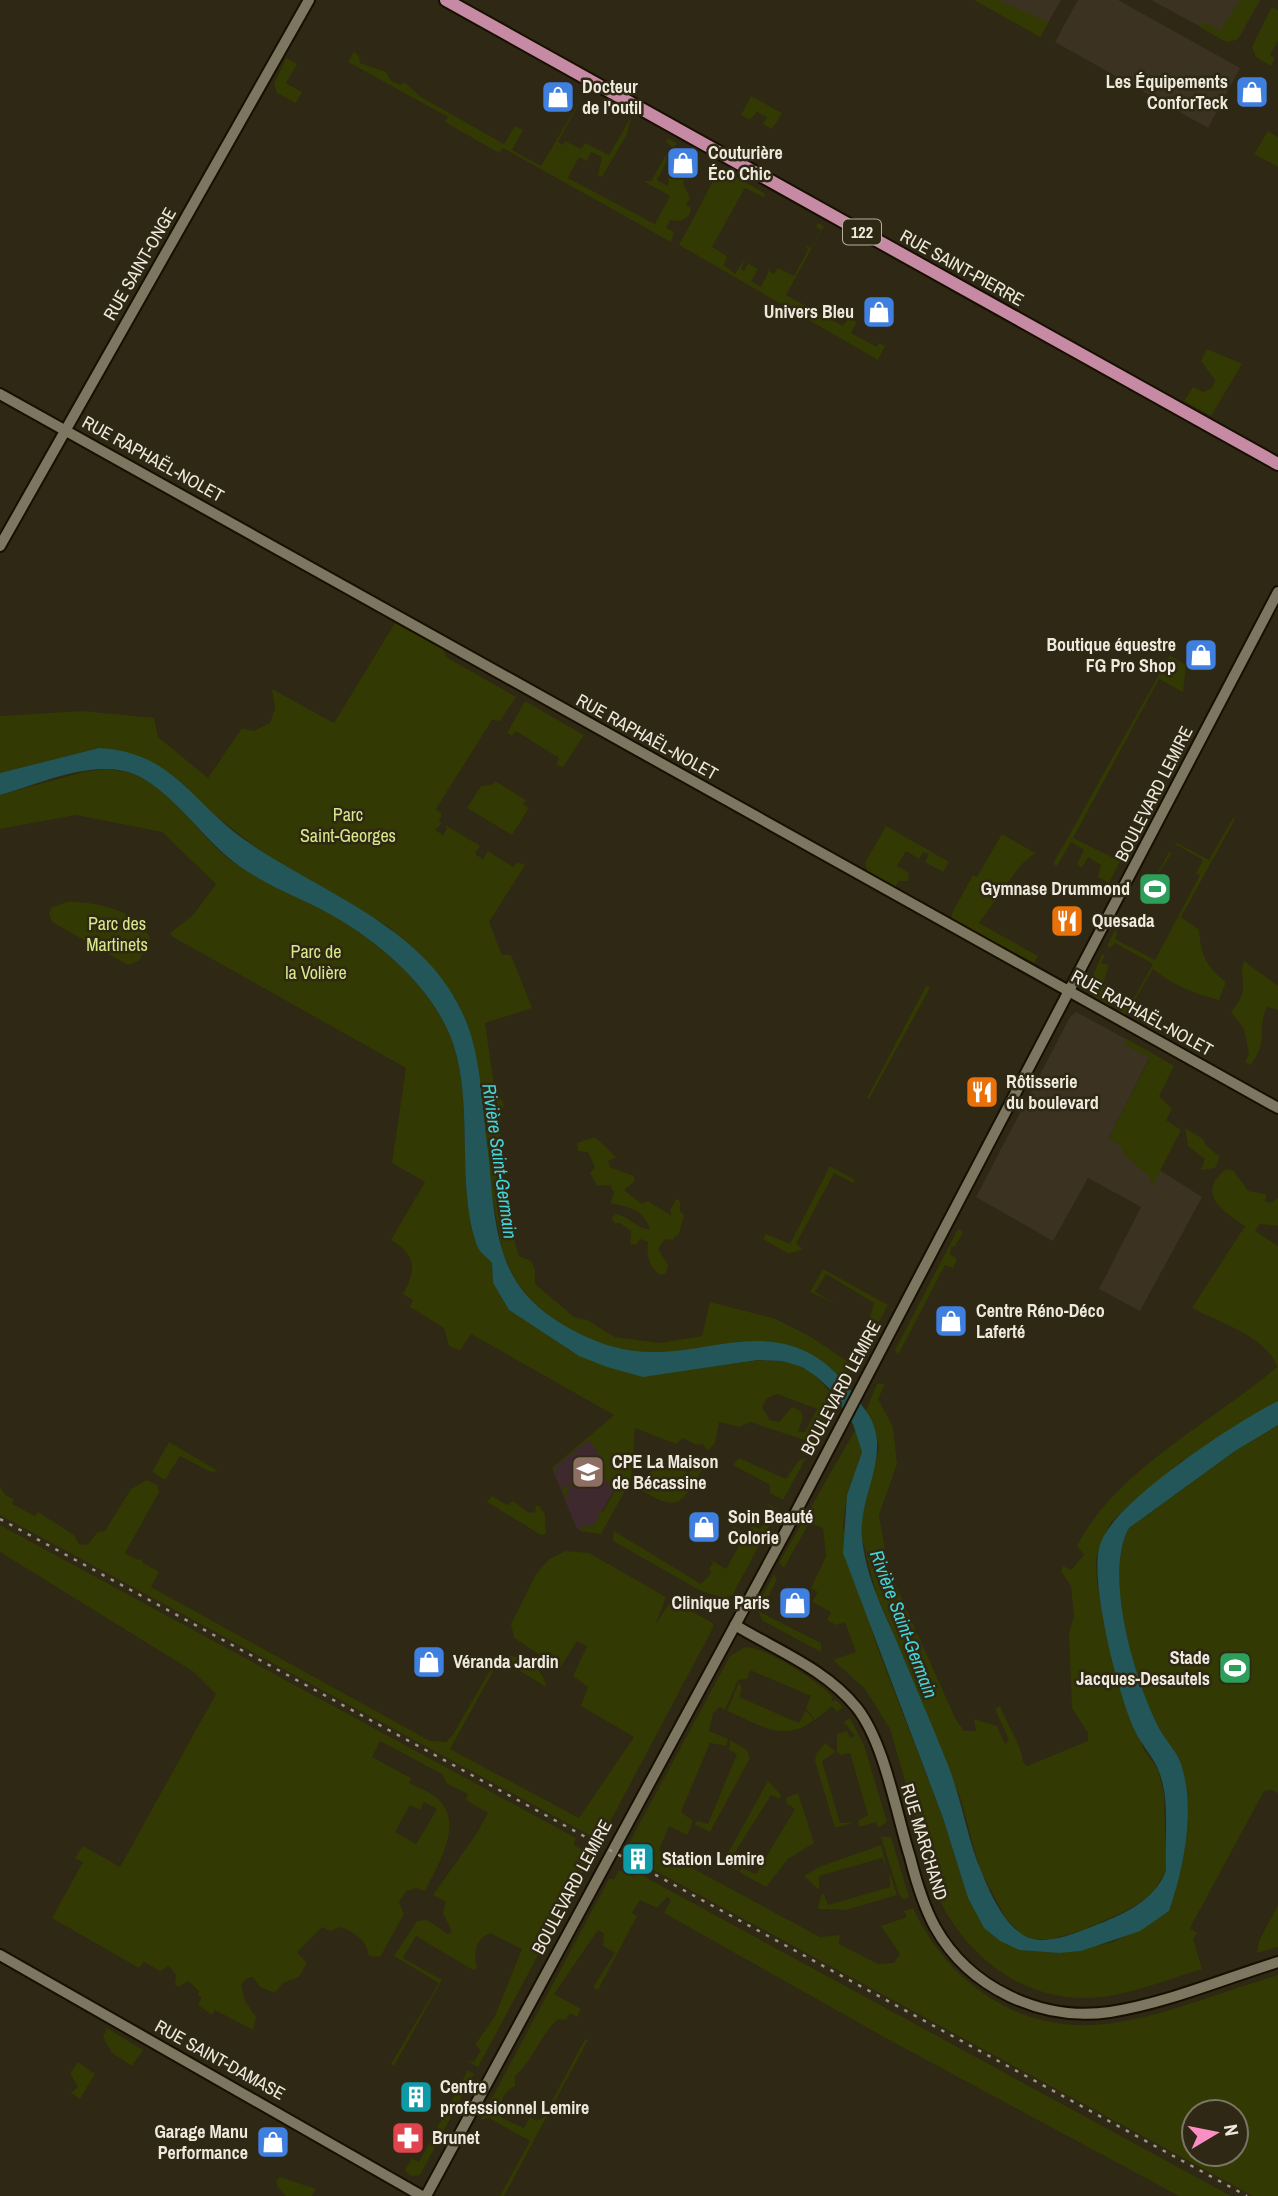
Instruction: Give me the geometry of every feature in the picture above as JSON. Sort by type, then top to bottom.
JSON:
[{"type":"main road","name":"RUE SAINT-PIERRE","points":[[446,0],[1278,464]]},
{"type":"street","name":"RUE SAINT-ONGE","points":[[0,546],[309,0]]},
{"type":"street","name":"RUE RAPHAËL-NOLET","points":[[0,394],[1278,1108]]},
{"type":"street","name":"BOULEVARD LEMIRE","points":[[424,2196],[841,1427],[1278,593]]},
{"type":"street","name":"RUE MARCHAND","points":[[735,1625],[820,1675],[859,1711],[875,1744],[930,1917],[954,1954],[992,1987],[1039,2007],[1097,2013],[1138,2005],[1278,1962]]},
{"type":"street","name":"RUE SAINT-DAMASE","points":[[0,1955],[424,2196]]},
{"type":"shaded area","points":[[979,0],[1061,0],[1041,35]]},
{"type":"shaded area","points":[[1078,0],[1118,0],[1240,68],[1208,128],[1055,42]]},
{"type":"shaded area","points":[[1151,0],[1260,0],[1240,36],[1229,42]]},
{"type":"shaded area","points":[[1076,1012],[1152,1053],[1109,1138],[1202,1197],[1140,1311],[1099,1289],[1141,1207],[1088,1178],[1053,1241],[976,1197],[1070,1017]]},
{"type":"shaded area","name":"CPE La Maison de Bécassine","points":[[615,1416],[622,1477],[590,1532],[580,1531],[552,1468]]},
{"type":"green space","points":[[974,0],[997,0],[1049,22],[1040,37]]},
{"type":"green space","points":[[1240,0],[1260,0],[1237,40],[1226,42],[1200,27],[1204,22],[1220,31]]},
{"type":"green space","points":[[1272,7],[1278,10],[1278,41],[1270,55],[1275,58],[1271,66],[1256,57],[1252,47]]},
{"type":"green space","points":[[354,52],[359,56],[360,63],[386,72],[391,81],[400,85],[404,82],[421,97],[504,144],[515,126],[523,130],[512,150],[541,166],[585,92],[558,142],[563,145],[565,141],[581,149],[585,143],[609,155],[631,117],[627,134],[602,177],[598,175],[602,157],[591,152],[587,161],[579,157],[568,178],[655,224],[670,196],[643,181],[651,181],[671,146],[666,142],[667,138],[677,143],[657,180],[668,186],[669,171],[683,175],[689,165],[680,154],[683,147],[698,155],[683,183],[690,198],[686,205],[691,208],[689,216],[680,221],[670,220],[666,228],[674,232],[671,242],[503,148],[499,153],[445,122],[448,117],[348,62]]},
{"type":"green space","points":[[286,58],[297,64],[286,83],[302,92],[296,103],[277,93],[274,84]]},
{"type":"green space","points":[[751,96],[782,113],[772,129],[763,124],[767,117],[757,112],[750,120],[741,115]]},
{"type":"green space","points":[[1268,131],[1278,137],[1278,167],[1254,154]]},
{"type":"green space","points":[[720,168],[766,194],[763,197],[745,188],[712,247],[727,256],[724,265],[735,274],[745,258],[741,269],[744,271],[748,263],[758,269],[751,281],[761,287],[771,266],[770,272],[774,274],[778,268],[794,276],[808,250],[805,245],[811,248],[821,230],[816,227],[818,223],[824,226],[786,295],[843,326],[849,317],[857,322],[851,333],[877,347],[879,343],[885,346],[878,360],[679,245]]},
{"type":"green space","points":[[1207,349],[1242,364],[1211,416],[1184,401],[1193,387],[1203,392],[1212,388],[1215,380],[1201,361]]},
{"type":"green space","name":"Parc Saint-Georges","points":[[395,623],[444,650],[446,657],[516,697],[500,721],[492,720],[436,809],[442,814],[439,821],[442,823],[435,830],[443,835],[447,829],[445,825],[480,846],[475,854],[483,859],[488,851],[513,867],[518,862],[525,865],[489,922],[502,955],[511,955],[532,1008],[485,1023],[494,1085],[504,1104],[500,1133],[511,1225],[519,1256],[531,1261],[535,1270],[535,1284],[574,1317],[587,1320],[615,1337],[659,1343],[702,1336],[710,1302],[773,1318],[813,1338],[854,1366],[845,1384],[824,1363],[803,1350],[781,1344],[737,1343],[688,1350],[642,1352],[602,1344],[565,1327],[548,1315],[520,1287],[503,1254],[456,999],[435,971],[389,927],[270,858],[213,814],[99,748],[0,773],[0,716],[82,711],[154,718],[158,737],[208,778],[242,728],[254,731],[270,723],[275,708],[272,689],[334,723]]},
{"type":"green space","points":[[1170,655],[1186,665],[1183,692],[1159,679],[1073,838],[1120,861],[1109,883],[1098,877],[1101,865],[1088,857],[1082,868],[1077,864],[1084,850],[1071,842],[1057,866],[1053,864]]},
{"type":"green space","points":[[525,701],[584,735],[563,767],[556,765],[559,758],[516,731],[512,736],[507,733]]},
{"type":"green space","name":"Parc de la Volière","points":[[108,769],[131,773],[148,781],[233,862],[345,923],[391,957],[430,1000],[449,1033],[462,1083],[470,1219],[477,1246],[492,1263],[493,1283],[509,1310],[579,1356],[782,1361],[802,1367],[817,1377],[837,1400],[814,1443],[750,1422],[740,1427],[719,1422],[715,1443],[708,1451],[703,1444],[697,1445],[683,1438],[676,1444],[635,1428],[631,1480],[601,1534],[580,1531],[585,1524],[592,1527],[601,1513],[594,1508],[603,1512],[614,1492],[597,1467],[567,1490],[569,1497],[566,1498],[560,1483],[566,1488],[574,1482],[576,1475],[589,1466],[587,1461],[597,1454],[605,1462],[589,1440],[555,1467],[558,1474],[552,1468],[614,1415],[471,1334],[460,1350],[449,1346],[444,1328],[410,1307],[413,1300],[403,1294],[411,1277],[412,1263],[405,1251],[391,1240],[425,1182],[392,1163],[406,1068],[173,937],[170,933],[193,915],[216,884],[162,832],[76,815],[0,829],[0,795],[83,772]],"holes":[[[777,1394],[817,1409],[805,1432],[798,1432],[803,1418],[801,1411],[792,1407],[779,1422],[770,1420],[762,1407],[767,1398]]]},
{"type":"green space","points":[[495,781],[526,800],[523,804],[529,808],[512,835],[467,808],[481,786],[492,785]]},
{"type":"green space","points":[[1233,818],[1235,819],[1181,917],[1199,930],[1206,960],[1226,982],[1219,1000],[1184,988],[1153,969],[1125,1016],[1118,1012],[1121,1005],[1129,1007],[1153,964],[1115,943],[1110,948],[1107,946],[1115,930],[1115,939],[1155,960],[1200,875],[1196,873],[1203,860],[1177,845],[1173,852],[1177,843],[1209,860]]},
{"type":"green space","points":[[886,826],[949,862],[943,872],[925,862],[929,854],[923,852],[919,859],[906,851],[897,866],[909,873],[908,881],[899,881],[895,887],[868,872],[865,863]]},
{"type":"green space","points":[[1002,834],[1035,853],[1020,866],[979,923],[1038,956],[1034,963],[951,919],[973,875],[977,877]]},
{"type":"green space","points":[[1169,852],[1172,853],[1153,882]]},
{"type":"green space","name":"Parc des Martinets","points":[[67,902],[90,903],[114,909],[136,920],[150,938],[139,961],[128,965],[52,922],[49,913],[51,908]]},
{"type":"green space","points":[[1102,954],[1105,955],[1101,963],[1109,965],[1103,983],[1112,989],[1108,996],[1113,1001],[1110,1007],[1091,996],[1087,990]]},
{"type":"green space","points":[[1244,961],[1278,986],[1278,1010],[1267,1007],[1262,1041],[1251,1065],[1245,1062],[1249,1054],[1244,1029],[1231,1012],[1243,990]]},
{"type":"green space","points":[[926,986],[930,988],[869,1099],[867,1098]]},
{"type":"green space","points":[[1127,1039],[1174,1066],[1159,1096],[1172,1109],[1166,1120],[1181,1130],[1152,1187],[1149,1176],[1124,1155],[1122,1147],[1109,1138],[1150,1058],[1124,1044]]},
{"type":"green space","points":[[1185,1128],[1203,1139],[1220,1157],[1215,1168],[1201,1170],[1205,1159],[1188,1146]]},
{"type":"green space","points":[[595,1137],[616,1157],[608,1161],[610,1167],[634,1176],[634,1182],[624,1190],[642,1204],[648,1201],[672,1216],[670,1211],[676,1199],[680,1201],[680,1211],[684,1215],[679,1234],[672,1240],[665,1239],[658,1249],[668,1265],[666,1273],[661,1275],[651,1265],[648,1242],[640,1239],[636,1245],[630,1243],[631,1231],[620,1223],[614,1223],[612,1217],[616,1214],[650,1229],[639,1213],[610,1203],[614,1193],[610,1185],[597,1186],[590,1173],[595,1167],[588,1152],[578,1151],[577,1143]]},
{"type":"green space","points":[[830,1166],[855,1180],[853,1183],[834,1173],[796,1244],[803,1249],[789,1254],[763,1239],[766,1234],[790,1244]]},
{"type":"green space","points":[[1226,1169],[1234,1171],[1248,1191],[1267,1194],[1265,1201],[1269,1203],[1278,1198],[1278,1226],[1260,1224],[1255,1231],[1278,1246],[1278,1401],[1182,1461],[1111,1522],[1096,1560],[1104,1626],[1144,1750],[1158,1769],[1164,1794],[1166,1870],[1152,1895],[1126,1911],[1081,1931],[1051,1939],[1033,1939],[1022,1935],[1005,1917],[980,1870],[960,1797],[876,1593],[862,1538],[862,1517],[879,1447],[875,1429],[866,1410],[877,1384],[885,1384],[878,1399],[893,1427],[897,1464],[879,1515],[888,1568],[956,1720],[964,1731],[976,1731],[974,1719],[997,1726],[1005,1744],[1009,1740],[995,1709],[1000,1706],[1027,1766],[1088,1741],[1088,1733],[1072,1708],[1069,1633],[1074,1616],[1071,1586],[1061,1571],[1063,1566],[1071,1570],[1084,1555],[1077,1546],[1094,1519],[1140,1470],[1277,1367],[1272,1356],[1253,1339],[1192,1308],[1245,1226],[1221,1208],[1213,1194],[1217,1178]]},
{"type":"green space","points":[[958,1229],[963,1232],[955,1246],[951,1247],[950,1254],[957,1259],[953,1268],[945,1265],[898,1355],[895,1350]]},
{"type":"green space","points":[[823,1269],[888,1305],[879,1322],[870,1317],[874,1303],[826,1274],[815,1292],[839,1306],[810,1292]]},
{"type":"green space","points":[[1278,1425],[1278,1793],[1272,1790],[1264,1791],[1190,1928],[1197,1933],[1193,1939],[1202,1969],[1115,1995],[1087,1998],[1060,1996],[1035,1989],[990,1964],[954,1925],[940,1901],[890,1729],[865,1689],[833,1660],[856,1652],[845,1622],[836,1625],[827,1620],[831,1612],[812,1602],[818,1592],[811,1588],[826,1556],[823,1528],[809,1523],[784,1568],[779,1563],[855,1430],[862,1452],[847,1495],[843,1526],[875,1641],[943,1818],[968,1898],[984,1928],[1000,1941],[1019,1950],[1059,1953],[1113,1942],[1169,1911],[1183,1857],[1188,1818],[1188,1799],[1181,1764],[1159,1728],[1132,1657],[1121,1600],[1119,1573],[1122,1548],[1129,1528],[1235,1451]]},
{"type":"green space","points":[[169,1442],[218,1471],[211,1472],[180,1456],[165,1480],[152,1472]]},
{"type":"green space","points":[[676,1457],[681,1461],[678,1468],[689,1473],[695,1466],[703,1468],[683,1498],[670,1503],[638,1488],[650,1472]]},
{"type":"green space","points":[[739,1458],[786,1479],[799,1460],[806,1458],[783,1500],[770,1493],[770,1485],[733,1465]]},
{"type":"green space","points":[[147,1480],[157,1485],[159,1492],[125,1553],[138,1560],[143,1559],[142,1562],[159,1572],[151,1587],[430,1741],[446,1742],[452,1736],[497,1658],[512,1656],[535,1667],[545,1680],[546,1687],[510,1665],[496,1666],[450,1749],[579,1818],[634,1737],[581,1706],[588,1687],[573,1676],[587,1646],[577,1641],[560,1668],[514,1638],[511,1624],[536,1574],[549,1559],[566,1551],[589,1553],[666,1597],[655,1626],[671,1600],[713,1623],[713,1628],[600,1841],[0,1515],[0,1486],[5,1495],[14,1499],[12,1504],[35,1516],[38,1512],[74,1535],[79,1544],[87,1545],[98,1532],[105,1531],[131,1489]]},
{"type":"green space","points":[[492,1496],[507,1505],[513,1501],[528,1512],[535,1513],[536,1506],[539,1506],[545,1515],[546,1534],[541,1535],[487,1502]]},
{"type":"green space","points":[[766,1503],[778,1510],[733,1594],[726,1599],[701,1591],[613,1541],[614,1531],[701,1584],[712,1572],[709,1569],[713,1563],[707,1558],[726,1569],[744,1537],[749,1538],[749,1535],[743,1537],[732,1531],[734,1527],[748,1534],[752,1526],[760,1529],[771,1509]]},
{"type":"green space","points":[[0,1525],[576,1838],[574,1845],[592,1855],[478,2067],[467,2061],[474,2062],[481,2050],[475,2045],[495,2016],[522,1949],[490,1933],[478,1943],[475,1952],[477,1968],[473,1970],[416,1936],[403,1958],[442,1980],[394,2066],[391,2064],[439,1983],[394,1956],[417,1921],[427,1920],[448,1934],[452,1932],[443,1913],[446,1902],[433,1895],[488,1813],[466,1800],[468,1794],[446,1783],[442,1774],[380,1741],[372,1757],[411,1778],[409,1783],[438,1799],[446,1809],[449,1833],[442,1857],[425,1891],[416,1888],[406,1891],[399,1902],[404,1914],[380,1957],[369,1956],[363,1941],[341,1927],[331,1931],[322,1927],[297,1952],[307,1963],[299,1977],[283,1983],[275,1993],[260,1987],[253,1977],[247,1978],[241,1984],[245,2001],[256,2017],[253,2030],[215,2010],[212,2015],[198,2005],[202,1997],[198,1996],[199,1991],[188,1981],[179,1987],[175,1985],[176,1975],[169,1966],[160,1971],[144,1962],[139,1968],[52,1918],[83,1862],[75,1858],[83,1846],[120,1867],[216,1694],[194,1672],[0,1552]],"holes":[[[424,1802],[437,1809],[416,1844],[395,1832],[410,1805],[420,1810]]]},
{"type":"green space","points":[[774,1574],[777,1580],[760,1612],[821,1643],[821,1652],[763,1621],[756,1607]]},
{"type":"green space","points":[[745,1647],[754,1648],[778,1659],[816,1682],[833,1697],[831,1702],[836,1700],[843,1707],[837,1712],[832,1706],[815,1720],[806,1708],[811,1696],[750,1670],[747,1679],[738,1680],[725,1710],[719,1707],[713,1714],[709,1731],[728,1739],[726,1746],[710,1743],[681,1812],[693,1821],[687,1835],[669,1826],[659,1850],[820,1937],[840,1935],[839,1944],[878,1964],[894,1963],[900,1954],[881,1926],[907,1917],[904,1911],[913,1908],[945,1959],[966,1980],[990,1998],[1016,2011],[1044,2020],[1073,2025],[1126,2021],[1170,2010],[1278,1975],[1278,2196],[1253,2196],[1202,2168],[1250,2168],[1250,2098],[1180,2098],[1180,2156],[641,1863],[643,1858],[629,1854],[629,1843],[730,1656]]},
{"type":"green space","points":[[739,1682],[742,1689],[739,1697],[799,1723],[806,1710],[814,1720],[792,1731],[781,1731],[760,1726],[727,1711]]},
{"type":"green space","points":[[850,1718],[864,1745],[887,1822],[878,1828],[876,1822],[859,1827],[858,1821],[868,1815],[850,1753],[841,1755],[837,1752],[837,1734],[847,1731],[850,1738],[855,1736],[844,1722]]},
{"type":"green space","points":[[730,1740],[747,1750],[750,1758],[710,1832],[694,1824],[698,1821],[708,1824],[737,1754],[729,1750]]},
{"type":"green space","points":[[825,1743],[836,1752],[822,1761],[840,1823],[856,1822],[835,1828],[815,1761],[816,1754]]},
{"type":"green space","points":[[768,1781],[781,1795],[779,1799],[771,1795],[731,1859],[739,1865],[738,1871],[723,1862]]},
{"type":"green space","points":[[798,1793],[814,1843],[788,1859],[766,1887],[739,1872],[742,1868],[756,1874],[795,1809],[787,1804],[786,1798]]},
{"type":"green space","points":[[881,1837],[891,1837],[909,1897],[904,1900],[899,1894]]},
{"type":"green space","points":[[881,1845],[887,1869],[882,1858],[819,1876],[819,1890],[804,1876],[819,1867]]},
{"type":"green space","points":[[619,1870],[638,1879],[627,1871],[634,1871],[1231,2196],[1179,2196],[893,2042],[664,1913],[671,1900],[667,1897],[657,1908],[640,1900],[632,1913],[637,1916],[598,1990],[593,1987],[615,1953],[603,1946],[604,1934],[598,1930],[554,1994],[581,2009],[577,2017],[570,2013],[566,2020],[558,2019],[546,2033],[527,2063],[515,2076],[515,2086],[507,2091],[502,2100],[502,2118],[524,2128],[530,2117],[536,2121],[543,2118],[585,2039],[588,2040],[504,2196],[500,2196],[530,2141],[489,2118],[480,2120],[609,1879],[614,1879]]},
{"type":"green space","points":[[890,1873],[897,1895],[846,1910],[818,1909],[821,1895],[824,1894],[828,1905],[890,1887]]},
{"type":"green space","points":[[1278,1905],[1278,1947],[1257,1953],[1259,1941]]},
{"type":"green space","points":[[107,2028],[143,2050],[132,2066],[112,2053],[103,2037]]},
{"type":"green space","points":[[78,2062],[95,2074],[80,2099],[71,2093],[78,2087],[70,2073]]},
{"type":"green space","points":[[468,2070],[474,2074],[420,2175],[411,2176],[405,2170],[412,2158],[419,2162]]},
{"type":"green space","points":[[280,2177],[316,2189],[312,2196],[286,2196],[278,2188],[276,2181]]},
{"type":"water","points":[[99,748],[124,752],[163,769],[245,840],[339,896],[400,937],[427,961],[449,988],[466,1021],[475,1052],[499,1239],[511,1272],[520,1287],[539,1307],[578,1333],[597,1342],[627,1350],[678,1351],[752,1341],[789,1345],[825,1363],[854,1394],[874,1426],[877,1442],[862,1521],[862,1537],[870,1575],[948,1765],[985,1881],[1003,1915],[1023,1935],[1046,1940],[1086,1929],[1134,1907],[1161,1882],[1166,1870],[1166,1819],[1162,1781],[1153,1759],[1134,1729],[1113,1663],[1098,1580],[1101,1542],[1111,1525],[1153,1484],[1235,1426],[1278,1401],[1278,1425],[1235,1451],[1129,1528],[1122,1548],[1119,1572],[1121,1599],[1132,1657],[1150,1708],[1179,1759],[1188,1799],[1183,1857],[1169,1911],[1140,1931],[1081,1951],[1059,1953],[1019,1950],[1000,1941],[984,1928],[968,1898],[943,1818],[843,1553],[847,1495],[862,1452],[853,1424],[831,1390],[802,1367],[782,1361],[757,1360],[643,1377],[579,1356],[509,1310],[493,1283],[492,1263],[476,1243],[467,1193],[462,1083],[449,1033],[430,1000],[405,970],[376,945],[331,915],[242,868],[159,790],[134,774],[102,769],[84,771],[0,795],[0,773]]},
{"type":"railway","points":[[0,1519],[1247,2196]]},
{"type":"place","name":"Les Équipements ConforTeck","points":[[1252,92]]},
{"type":"place","name":"Docteur de l'outil","points":[[558,97]]},
{"type":"place","name":"Couturière Éco Chic","points":[[683,163]]},
{"type":"place","name":"Univers Bleu","points":[[879,312]]},
{"type":"place","name":"Boutique équestre FG Pro Shop","points":[[1201,655]]},
{"type":"place","name":"Gymnase Drummond","points":[[1155,889]]},
{"type":"place","name":"Quesada","points":[[1067,921]]},
{"type":"place","name":"Rôtisserie du boulevard","points":[[982,1092]]},
{"type":"place","name":"Centre Réno-Déco Laferté","points":[[951,1321]]},
{"type":"place","name":"CPE La Maison de Bécassine","points":[[588,1472]]},
{"type":"place","name":"Soin Beauté Colorie","points":[[704,1527]]},
{"type":"place","name":"Clinique Paris","points":[[795,1603]]},
{"type":"place","name":"Véranda Jardin","points":[[429,1662]]},
{"type":"place","name":"Stade Jacques-Desautels","points":[[1235,1668]]},
{"type":"place","name":"Station Lemire","points":[[638,1859]]},
{"type":"place","name":"Centre professionnel Lemire","points":[[416,2097]]},
{"type":"place","name":"Brunet","points":[[408,2138]]},
{"type":"place","name":"Garage Manu Performance","points":[[273,2142]]},
{"type":"water label","name":"Rivière Saint-Germain","points":[[500,1161]]},
{"type":"water label","name":"Rivière Saint-Germain","points":[[904,1624]]}]
